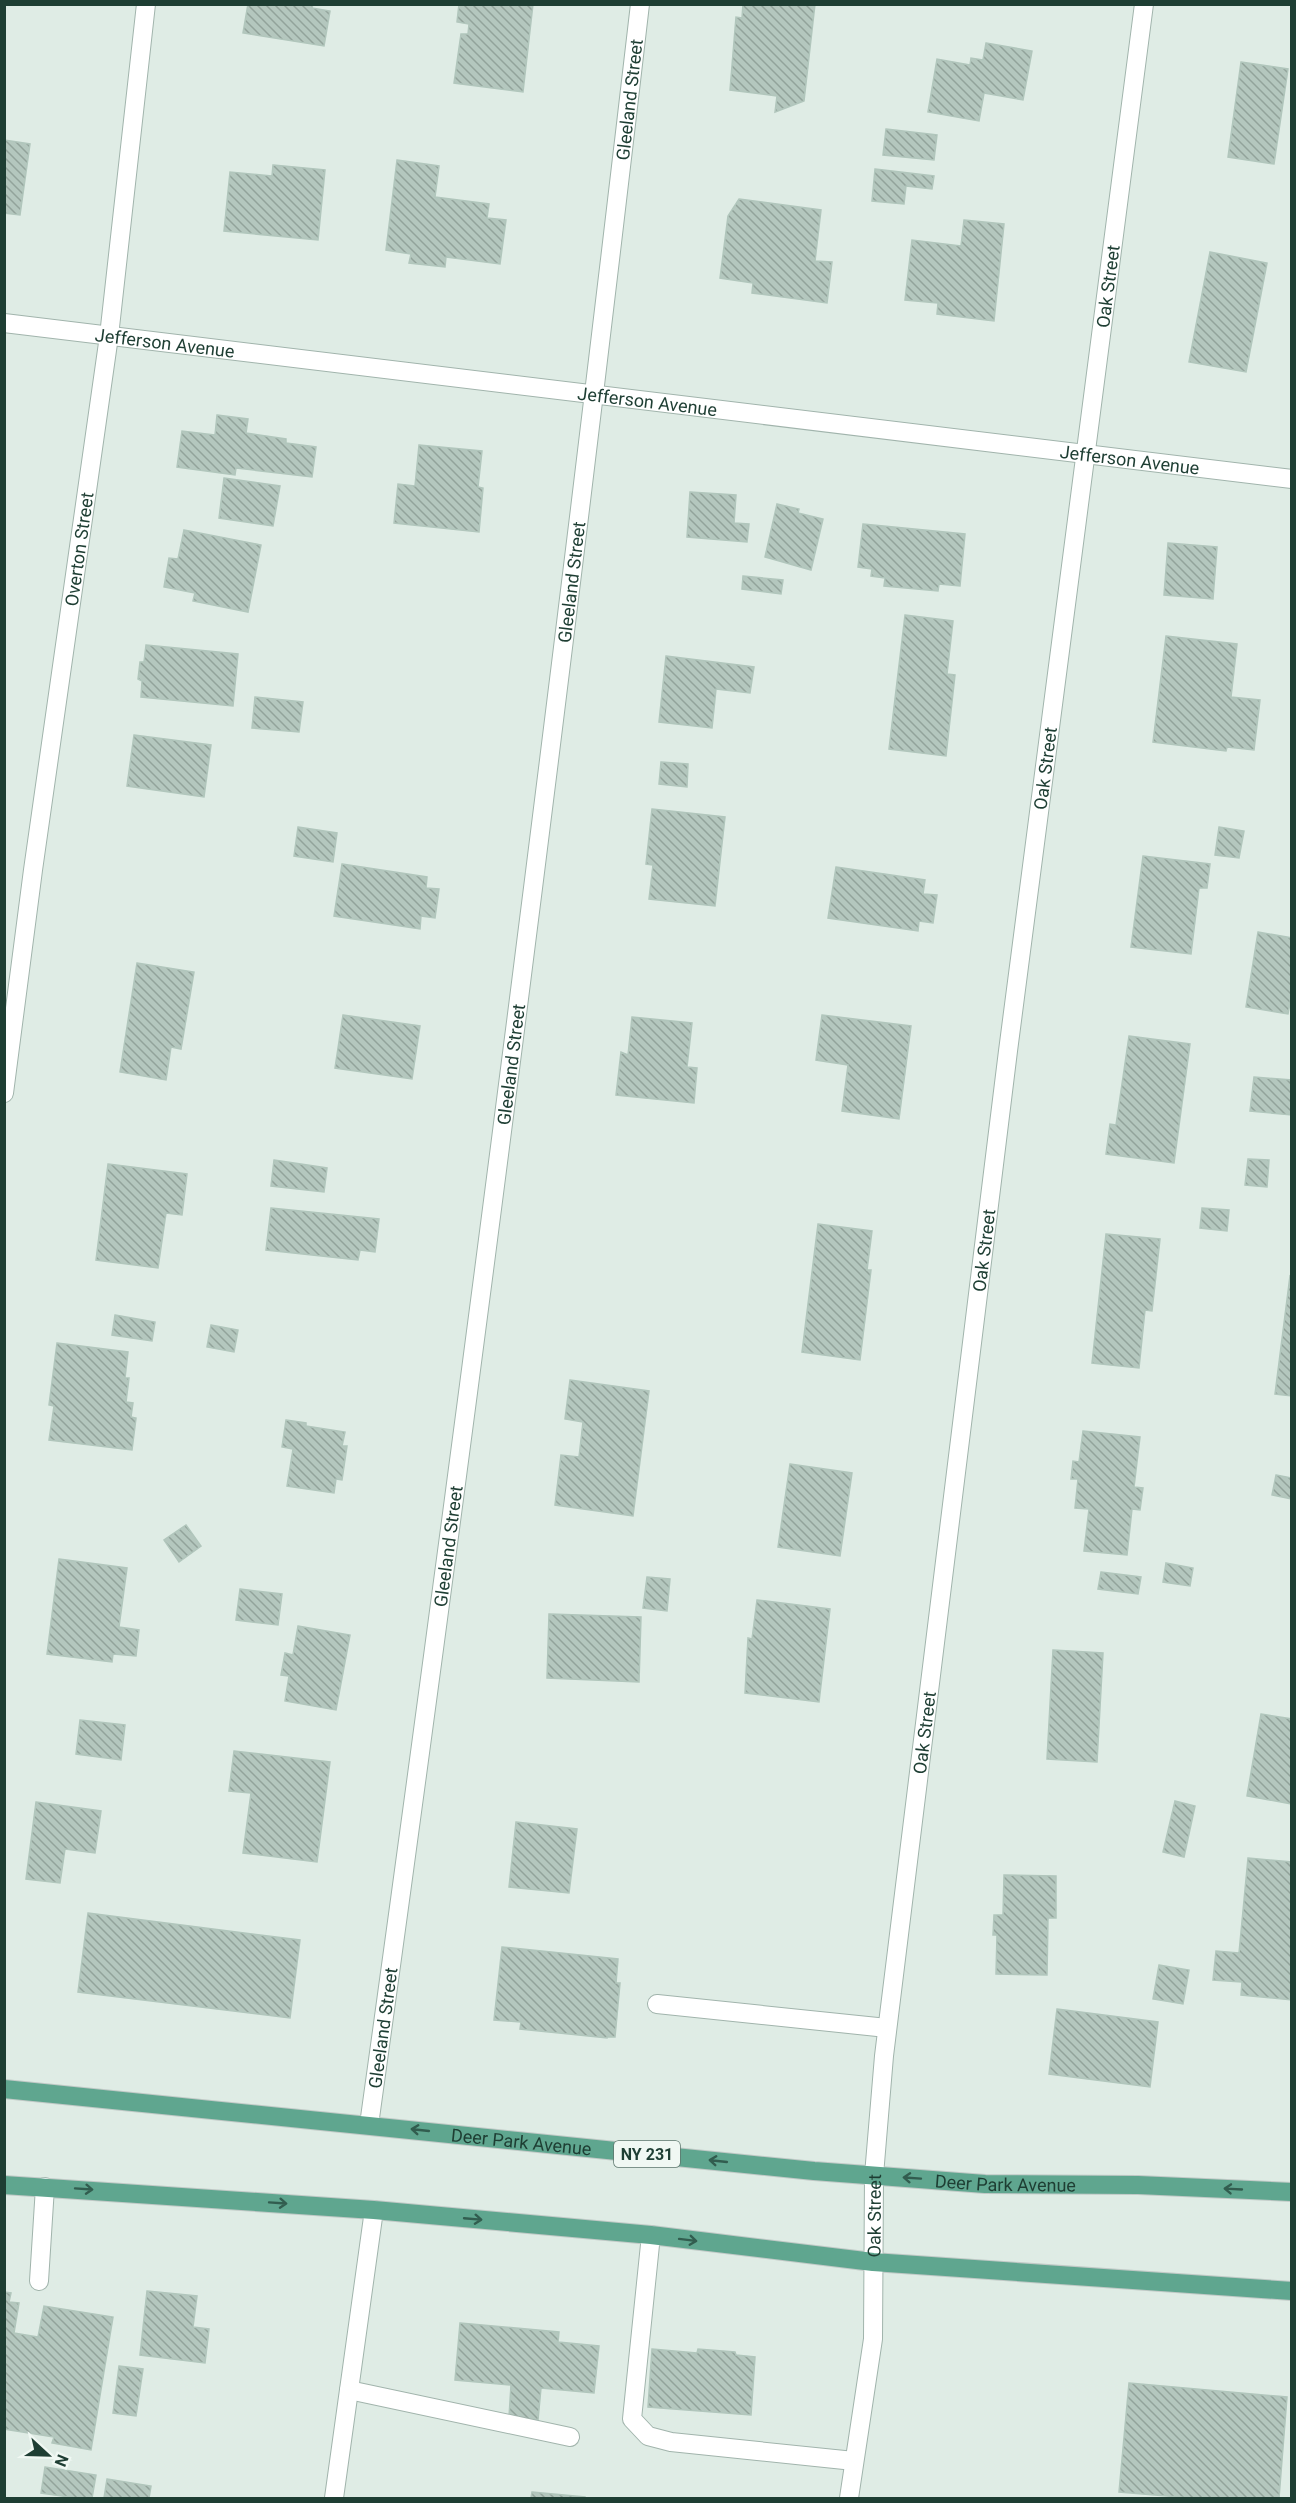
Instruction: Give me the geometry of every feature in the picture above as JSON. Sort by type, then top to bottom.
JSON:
[{"type":"main road","name":"Deer Park Avenue","points":[[4,2089],[985,2184],[1138,2185],[1292,2192]]},
{"type":"main road","points":[[4,2185],[374,2210],[651,2235],[873,2262],[1292,2291]]},
{"type":"street","name":"Overton Street","points":[[4,1094],[33,870],[109,336],[146,4]]},
{"type":"street","name":"Gleeland Street","points":[[369,2125],[513,1056],[640,4]]},
{"type":"street","name":"Oak Street","points":[[849,2499],[873,2339],[874,2175],[887,2028],[1005,1074],[1144,4]]},
{"type":"street","name":"Jefferson Avenue","points":[[4,322],[1292,479]]},
{"type":"street","points":[[657,2004],[887,2028]]},
{"type":"street","points":[[39,2281],[45,2187]]},
{"type":"street","points":[[334,2499],[374,2210]]},
{"type":"street","points":[[651,2235],[632,2419],[648,2436],[671,2442],[854,2461]]},
{"type":"street","points":[[349,2390],[570,2437]]},
{"type":"building","points":[[248,4],[313,4],[312,8],[330,11],[324,46],[243,33]]},
{"type":"building","points":[[459,4],[533,4],[523,92],[454,83],[461,34],[468,34],[469,24],[457,22]]},
{"type":"building","points":[[743,4],[815,4],[804,101],[775,112],[777,96],[730,90],[736,17],[742,18]]},
{"type":"building","points":[[986,43],[1032,51],[1023,100],[984,93],[979,121],[928,112],[937,59],[970,65],[971,58],[983,60]]},
{"type":"building","points":[[1241,62],[1288,69],[1274,164],[1228,157]]},
{"type":"building","points":[[886,129],[937,135],[934,160],[883,155]]},
{"type":"building","points":[[4,140],[30,144],[20,215],[4,213]]},
{"type":"building","points":[[397,160],[439,166],[435,197],[489,204],[487,218],[506,220],[500,264],[446,257],[445,267],[409,263],[411,254],[386,250]]},
{"type":"building","points":[[273,165],[325,170],[318,240],[224,231],[230,172],[272,176]]},
{"type":"building","points":[[875,169],[934,176],[932,189],[906,186],[904,204],[872,201]]},
{"type":"building","points":[[739,199],[821,210],[815,261],[832,262],[827,303],[752,293],[753,283],[720,278],[728,216]]},
{"type":"building","points":[[964,220],[1004,224],[994,321],[937,314],[938,303],[905,300],[912,240],[961,246]]},
{"type":"building","points":[[1210,252],[1267,263],[1246,372],[1189,362]]},
{"type":"building","points":[[217,415],[248,419],[246,433],[286,439],[286,443],[316,447],[312,477],[236,468],[235,475],[177,467],[182,431],[215,435]]},
{"type":"building","points":[[419,445],[482,451],[478,487],[483,488],[479,532],[394,523],[398,484],[415,486]]},
{"type":"building","points":[[224,478],[280,486],[273,526],[219,518]]},
{"type":"building","points":[[690,492],[736,495],[734,523],[749,524],[747,542],[687,537]]},
{"type":"building","points":[[777,504],[799,509],[798,513],[823,519],[811,570],[765,557]]},
{"type":"building","points":[[863,524],[965,534],[960,586],[939,584],[938,591],[884,586],[885,578],[871,576],[872,569],[858,567]]},
{"type":"building","points":[[184,530],[261,545],[248,612],[193,601],[195,593],[164,587],[169,558],[178,559]]},
{"type":"building","points":[[1168,543],[1217,547],[1213,599],[1164,595]]},
{"type":"building","points":[[743,576],[783,580],[781,594],[742,589]]},
{"type":"building","points":[[905,615],[953,621],[947,674],[955,675],[946,756],[889,749]]},
{"type":"building","points":[[1166,636],[1237,644],[1231,697],[1260,700],[1254,750],[1227,747],[1226,751],[1153,742]]},
{"type":"building","points":[[146,645],[238,654],[233,706],[141,697],[142,681],[138,679],[140,662],[144,662]]},
{"type":"building","points":[[666,656],[754,667],[750,693],[716,689],[712,728],[659,722]]},
{"type":"building","points":[[255,697],[303,702],[299,732],[252,728]]},
{"type":"building","points":[[134,735],[211,745],[204,797],[127,786]]},
{"type":"building","points":[[661,762],[688,764],[687,787],[659,784]]},
{"type":"building","points":[[652,809],[725,817],[715,906],[649,899],[653,865],[646,864]]},
{"type":"building","points":[[298,827],[337,833],[333,862],[294,856]]},
{"type":"building","points":[[1219,827],[1244,831],[1239,858],[1215,855]]},
{"type":"building","points":[[1143,856],[1210,864],[1207,888],[1199,888],[1191,954],[1131,947]]},
{"type":"building","points":[[342,864],[427,877],[426,888],[439,889],[435,918],[421,916],[420,929],[334,916]]},
{"type":"building","points":[[836,867],[925,880],[923,894],[937,895],[933,923],[919,921],[918,931],[828,918]]},
{"type":"building","points":[[1258,932],[1292,938],[1292,992],[1288,1014],[1246,1007]]},
{"type":"building","points":[[137,963],[194,972],[181,1049],[171,1047],[166,1080],[120,1072]]},
{"type":"building","points":[[343,1015],[420,1026],[412,1079],[335,1068]]},
{"type":"building","points":[[822,1015],[911,1026],[899,1119],[842,1111],[848,1065],[816,1060]]},
{"type":"building","points":[[632,1017],[692,1023],[687,1067],[697,1068],[694,1103],[616,1095],[621,1052],[628,1055]]},
{"type":"building","points":[[1129,1036],[1190,1044],[1174,1163],[1106,1154],[1110,1124],[1116,1125]]},
{"type":"building","points":[[1254,1077],[1292,1080],[1292,1115],[1250,1111]]},
{"type":"building","points":[[1248,1159],[1269,1160],[1267,1187],[1245,1185]]},
{"type":"building","points":[[274,1160],[327,1168],[324,1192],[271,1186]]},
{"type":"building","points":[[108,1164],[187,1174],[182,1215],[166,1213],[158,1268],[96,1260]]},
{"type":"building","points":[[271,1208],[379,1219],[375,1252],[360,1250],[358,1260],[266,1250]]},
{"type":"building","points":[[1202,1208],[1229,1210],[1227,1231],[1200,1228]]},
{"type":"building","points":[[818,1224],[872,1231],[867,1270],[871,1270],[860,1360],[802,1352]]},
{"type":"building","points":[[1106,1234],[1160,1239],[1152,1311],[1145,1310],[1139,1368],[1092,1363]]},
{"type":"building","points":[[1290,1276],[1292,1277],[1292,1396],[1275,1394]]},
{"type":"building","points":[[115,1315],[155,1322],[152,1341],[112,1335]]},
{"type":"building","points":[[211,1325],[238,1330],[234,1352],[207,1347]]},
{"type":"building","points":[[57,1343],[128,1352],[125,1378],[129,1378],[126,1402],[133,1403],[131,1417],[136,1418],[132,1450],[49,1440],[54,1406],[49,1405]]},
{"type":"building","points":[[570,1380],[649,1391],[633,1516],[555,1505],[561,1455],[579,1457],[583,1422],[565,1419]]},
{"type":"building","points":[[286,1420],[306,1423],[306,1426],[345,1432],[342,1446],[347,1446],[342,1480],[336,1479],[334,1493],[287,1486],[293,1449],[282,1447]]},
{"type":"building","points":[[1083,1431],[1140,1437],[1134,1487],[1143,1488],[1140,1510],[1132,1509],[1127,1555],[1084,1551],[1089,1509],[1075,1508],[1078,1479],[1071,1479],[1073,1461],[1079,1462]]},
{"type":"building","points":[[790,1464],[852,1473],[840,1556],[778,1547]]},
{"type":"building","points":[[1276,1475],[1292,1478],[1292,1499],[1272,1495]]},
{"type":"building","points":[[186,1525],[201,1546],[179,1562],[164,1540]]},
{"type":"building","points":[[59,1559],[127,1568],[119,1627],[139,1630],[136,1656],[113,1654],[112,1662],[47,1654]]},
{"type":"building","points":[[1166,1563],[1193,1568],[1190,1586],[1163,1582]]},
{"type":"building","points":[[1101,1572],[1141,1577],[1138,1594],[1098,1589]]},
{"type":"building","points":[[647,1577],[670,1579],[667,1611],[643,1608]]},
{"type":"building","points":[[240,1589],[282,1594],[278,1625],[236,1620]]},
{"type":"building","points":[[757,1600],[830,1609],[819,1702],[745,1693],[748,1638],[752,1639]]},
{"type":"building","points":[[549,1614],[641,1617],[639,1682],[547,1678]]},
{"type":"building","points":[[298,1626],[350,1635],[336,1710],[285,1701],[289,1676],[281,1675],[285,1653],[293,1655]]},
{"type":"building","points":[[1053,1650],[1103,1653],[1097,1762],[1047,1759]]},
{"type":"building","points":[[1261,1714],[1292,1719],[1292,1804],[1247,1796]]},
{"type":"building","points":[[80,1720],[125,1725],[121,1760],[76,1754]]},
{"type":"building","points":[[234,1751],[330,1762],[317,1862],[243,1853],[251,1793],[229,1791]]},
{"type":"building","points":[[1175,1801],[1195,1806],[1184,1857],[1163,1852]]},
{"type":"building","points":[[36,1802],[101,1811],[95,1853],[65,1849],[60,1883],[26,1879]]},
{"type":"building","points":[[516,1822],[577,1829],[569,1893],[509,1887]]},
{"type":"building","points":[[1248,1858],[1292,1862],[1292,2000],[1241,1995],[1242,1982],[1213,1980],[1216,1951],[1239,1953]]},
{"type":"building","points":[[1004,1875],[1056,1876],[1056,1918],[1048,1918],[1047,1975],[996,1974],[997,1935],[993,1935],[994,1915],[1003,1915]]},
{"type":"building","points":[[88,1913],[300,1940],[290,2018],[78,1992]]},
{"type":"building","points":[[502,1947],[618,1959],[616,1983],[620,1983],[615,2037],[520,2029],[521,2022],[494,2020]]},
{"type":"building","points":[[1159,1965],[1189,1970],[1183,2004],[1153,1999]]},
{"type":"building","points":[[1057,2009],[1158,2022],[1150,2087],[1049,2074]]},
{"type":"building","points":[[147,2291],[197,2296],[193,2327],[209,2329],[205,2363],[140,2355]]},
{"type":"building","points":[[4,2292],[11,2293],[9,2302],[19,2303],[14,2333],[38,2337],[44,2306],[113,2317],[91,2450],[52,2443],[54,2437],[4,2429]]},
{"type":"building","points":[[460,2323],[559,2332],[558,2342],[599,2346],[594,2393],[541,2388],[538,2420],[509,2417],[511,2385],[455,2380]]},
{"type":"building","points":[[652,2349],[697,2353],[698,2349],[735,2352],[736,2355],[755,2357],[751,2415],[648,2407]]},
{"type":"building","points":[[119,2366],[143,2369],[136,2416],[113,2413]]},
{"type":"building","points":[[1129,2383],[1287,2397],[1279,2498],[1191,2498],[1119,2492]]},
{"type":"building","points":[[45,2467],[96,2475],[92,2498],[41,2493]]},
{"type":"building","points":[[107,2479],[151,2486],[149,2498],[104,2498]]},
{"type":"building","points":[[532,2492],[585,2497],[585,2498],[531,2498]]}]
